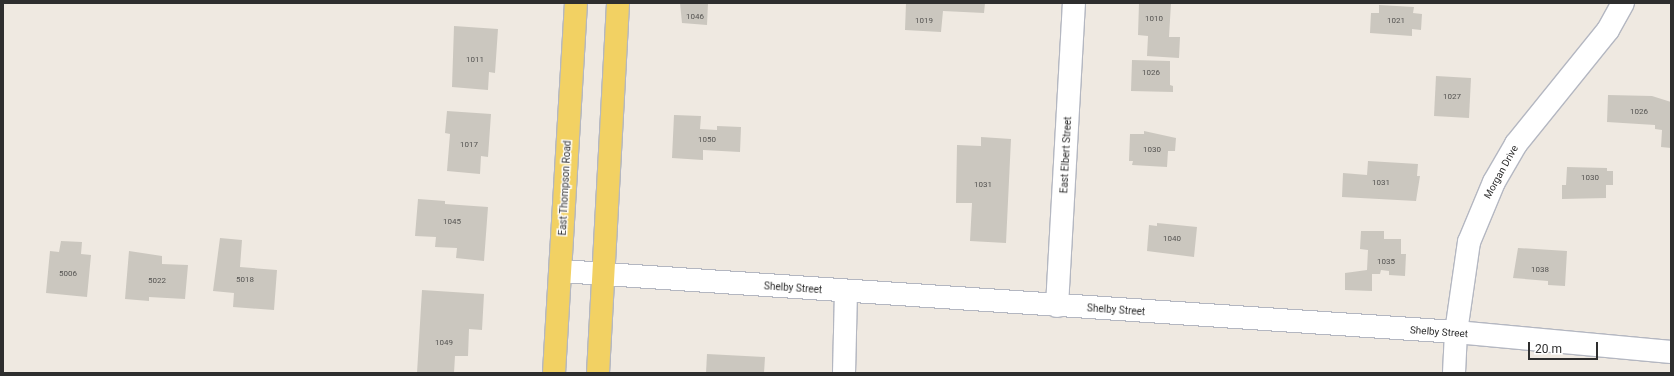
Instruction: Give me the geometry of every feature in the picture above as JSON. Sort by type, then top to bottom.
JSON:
[{"type":"main road","name":"East Thompson Road","points":[[554,373],[576,3]]},
{"type":"main road","points":[[598,373],[618,3]]},
{"type":"street","name":"East Elbert Street","points":[[1058,306],[1074,3]]},
{"type":"street","name":"Morgan Drive","points":[[1454,373],[1456,332],[1469,242],[1494,182],[1516,144],[1608,30],[1623,3]]},
{"type":"street","name":"Shelby Street","points":[[561,271],[846,292],[1456,332],[1671,352]]},
{"type":"street","points":[[844,373],[846,292]]},
{"type":"building","points":[[680,3],[708,3],[707,25],[682,23]]},
{"type":"building","points":[[906,3],[985,3],[984,13],[943,11],[941,32],[905,30]]},
{"type":"building","points":[[1139,3],[1171,3],[1169,37],[1180,37],[1179,58],[1147,56],[1148,36],[1138,35]]},
{"type":"building","points":[[1379,5],[1414,7],[1413,13],[1422,14],[1421,30],[1412,29],[1412,36],[1370,33],[1371,13],[1379,13]]},
{"type":"building","points":[[454,26],[498,29],[495,73],[489,72],[488,90],[452,87]]},
{"type":"building","points":[[1132,60],[1170,61],[1170,85],[1173,86],[1173,92],[1131,91]]},
{"type":"building","points":[[1436,76],[1471,78],[1469,118],[1434,116]]},
{"type":"building","points":[[1608,95],[1652,96],[1671,102],[1671,148],[1661,147],[1662,130],[1655,129],[1655,125],[1607,122]]},
{"type":"building","points":[[447,111],[491,114],[488,157],[481,156],[480,174],[447,171],[450,134],[445,133]]},
{"type":"building","points":[[674,115],[701,116],[700,129],[717,130],[717,126],[741,127],[740,152],[703,150],[703,160],[672,158]]},
{"type":"building","points":[[1144,131],[1176,138],[1175,151],[1168,151],[1167,167],[1132,165],[1133,161],[1129,161],[1130,134],[1144,134]]},
{"type":"building","points":[[981,137],[1011,139],[1006,243],[970,241],[972,203],[956,203],[957,145],[981,146]]},
{"type":"building","points":[[1368,161],[1418,164],[1417,176],[1420,176],[1416,201],[1342,197],[1343,173],[1367,175]]},
{"type":"building","points":[[1567,167],[1607,168],[1607,171],[1613,171],[1613,185],[1606,185],[1606,198],[1562,199],[1562,185],[1566,185]]},
{"type":"building","points":[[418,199],[445,201],[445,204],[488,207],[484,261],[456,258],[457,248],[435,247],[436,237],[415,236]]},
{"type":"building","points":[[1157,223],[1197,227],[1194,257],[1147,251],[1149,225],[1157,226]]},
{"type":"building","points":[[1361,231],[1384,231],[1384,239],[1401,239],[1401,254],[1406,254],[1405,276],[1389,275],[1389,271],[1381,270],[1380,274],[1372,274],[1372,291],[1345,290],[1345,273],[1367,270],[1368,250],[1360,249]]},
{"type":"building","points":[[220,238],[242,240],[240,267],[277,270],[274,310],[233,307],[234,293],[213,291]]},
{"type":"building","points":[[61,241],[82,242],[81,254],[91,255],[87,297],[46,293],[50,251],[59,252]]},
{"type":"building","points":[[1518,248],[1567,251],[1565,286],[1548,285],[1548,281],[1513,278]]},
{"type":"building","points":[[129,251],[162,256],[162,264],[188,265],[185,299],[149,297],[149,301],[125,299]]},
{"type":"building","points":[[422,290],[484,294],[482,330],[469,329],[468,356],[455,356],[454,373],[417,373]]},
{"type":"building","points":[[707,354],[765,357],[764,373],[706,373]]}]
